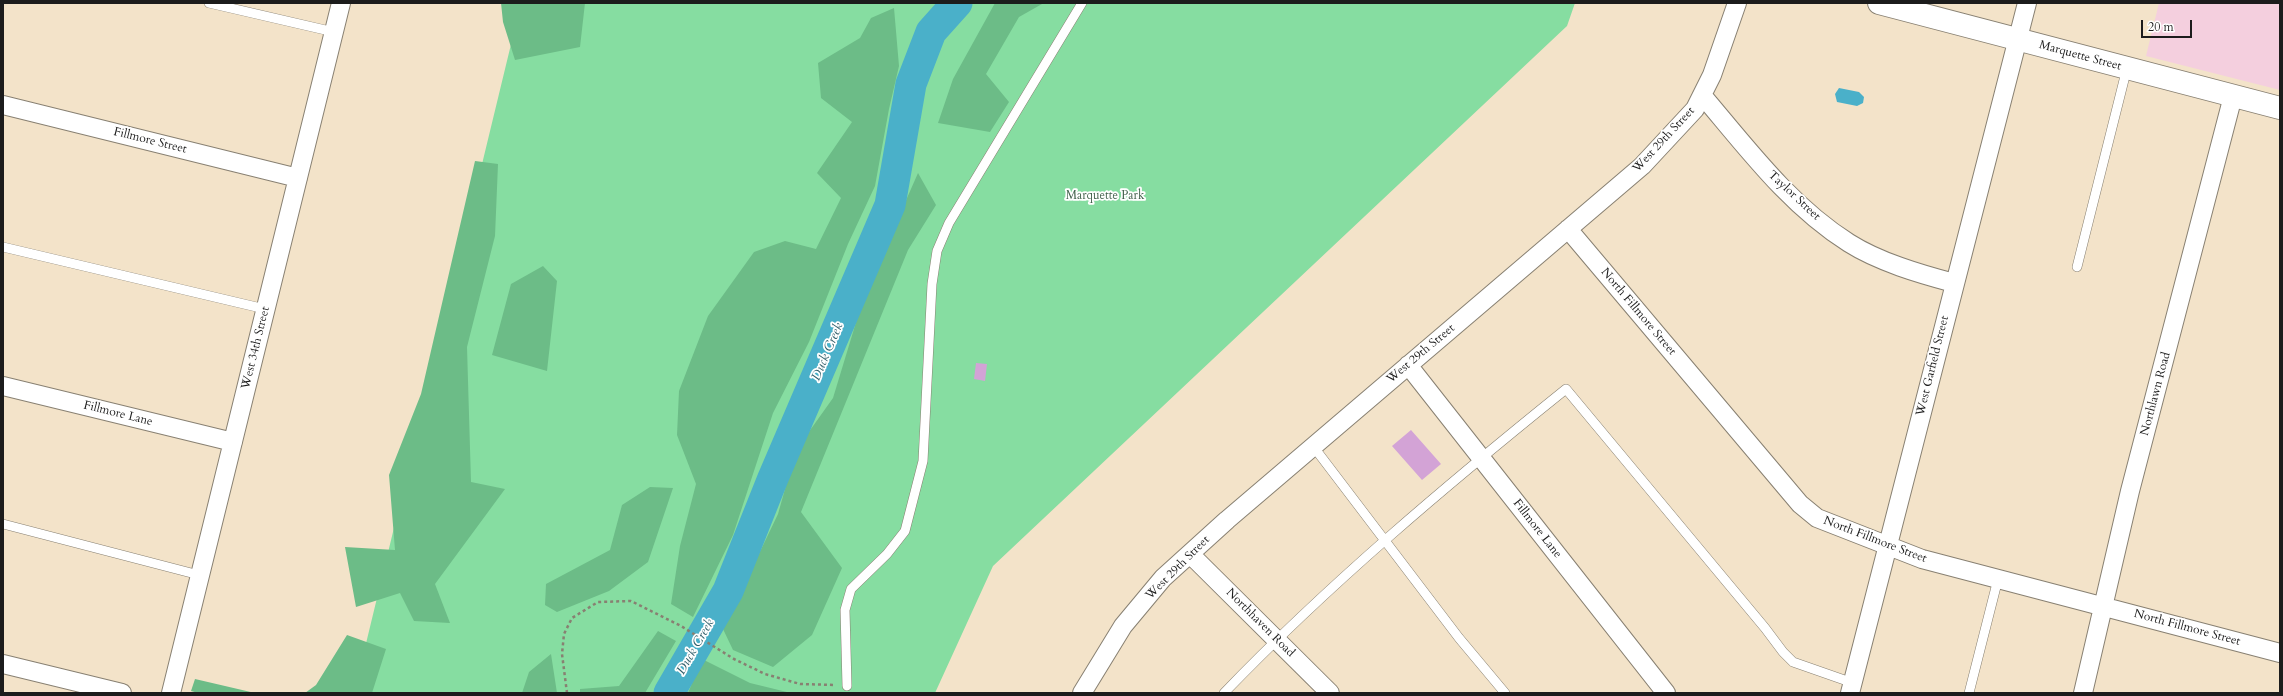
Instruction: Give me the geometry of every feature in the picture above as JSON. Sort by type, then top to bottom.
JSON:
[{"type":"main road","name":"Marquette Street","points":[[1879,3],[2280,108]]},
{"type":"street","name":"West 34th Street","points":[[171,693],[341,3]]},
{"type":"street","name":"West 29th Street","points":[[1082,693],[1123,626],[1163,578],[1408,365],[1642,166],[1695,109],[1712,75],[1737,3]]},
{"type":"street","name":"West Garfield Street","points":[[1852,688],[1954,283],[2027,3]]},
{"type":"street","name":"Taylor Street","points":[[1702,95],[1764,168],[1810,214],[1850,243],[1912,272],[1954,283]]},
{"type":"street","name":"Northlawn Road","points":[[2083,693],[2130,492],[2233,96]]},
{"type":"street","name":"Fillmore Street","points":[[3,105],[298,178]]},
{"type":"street","name":"North Fillmore Street","points":[[1568,229],[1800,504],[1817,518],[1922,559],[2280,653]]},
{"type":"street","name":"Fillmore Lane","points":[[1408,365],[1666,693]]},
{"type":"street","name":"Fillmore Lane","points":[[3,386],[232,442]]},
{"type":"street","name":"Northhaven Road","points":[[1190,554],[1330,693]]},
{"type":"street","points":[[3,664],[122,693]]},
{"type":"lane","points":[[210,3],[334,32]]},
{"type":"lane","points":[[847,686],[844,610],[851,589],[887,554],[905,531],[923,461],[932,284],[937,251],[949,223],[1082,3]]},
{"type":"lane","points":[[2076,267],[2127,68]]},
{"type":"lane","points":[[3,247],[265,309]]},
{"type":"lane","points":[[1224,693],[1278,641],[1386,542],[1481,458],[1566,389],[1760,622],[1783,652],[1793,662],[1852,688]]},
{"type":"lane","points":[[1314,446],[1459,638],[1505,693]]},
{"type":"lane","points":[[3,524],[199,575]]},
{"type":"lane","points":[[1969,693],[1998,579]]},
{"type":"path","points":[[567,693],[562,654],[564,634],[572,618],[598,602],[631,601],[680,626],[734,659],[765,674],[800,684],[847,686]]},
{"type":"shaded area","points":[[2159,3],[2280,3],[2280,90],[2146,56]]},
{"type":"green space","points":[[501,3],[585,3],[580,47],[515,60],[503,22]]},
{"type":"green space","name":"Marquette Park","points":[[521,3],[1575,3],[1567,26],[993,566],[935,693],[354,693]]},
{"type":"green space","points":[[995,3],[1042,4],[1019,17],[986,74],[1009,102],[990,132],[938,123],[953,79]]},
{"type":"green space","points":[[894,8],[899,66],[889,109],[875,186],[848,244],[809,342],[773,413],[733,535],[693,617],[671,604],[680,546],[696,484],[677,435],[679,391],[708,316],[754,252],[785,241],[816,249],[841,198],[817,173],[852,122],[821,98],[818,63],[860,38],[871,18]]},
{"type":"green space","points":[[475,161],[498,164],[495,236],[467,347],[471,482],[505,489],[435,584],[450,623],[414,621],[400,593],[356,607],[345,547],[395,550],[389,475],[421,394]]},
{"type":"green space","points":[[918,173],[936,205],[908,250],[801,512],[842,568],[812,635],[773,667],[733,650],[723,629],[778,514],[796,450],[833,398],[864,296]]},
{"type":"green space","points":[[543,266],[557,281],[547,371],[492,355],[511,284]]},
{"type":"green space","points":[[650,487],[673,488],[648,562],[609,591],[557,612],[545,605],[546,584],[610,550],[622,505]]},
{"type":"green space","points":[[658,631],[676,641],[645,693],[580,693],[580,689],[619,686]]},
{"type":"green space","points":[[347,635],[386,649],[372,693],[305,693],[316,685]]},
{"type":"green space","points":[[551,654],[557,693],[522,693],[529,672]]},
{"type":"green space","points":[[702,659],[750,683],[791,693],[688,693]]},
{"type":"green space","points":[[195,679],[255,693],[198,693],[191,691]]},
{"type":"water","points":[[1839,88],[1859,92],[1864,97],[1863,103],[1857,106],[1837,102],[1835,94]]},
{"type":"building","points":[[976,363],[987,364],[985,381],[974,379]]},
{"type":"building","points":[[1411,430],[1441,464],[1422,480],[1392,446]]},
{"type":"waterway","name":"Duck Creek","points":[[669,693],[728,591],[773,478],[890,205],[911,84],[931,32],[957,3]]}]
